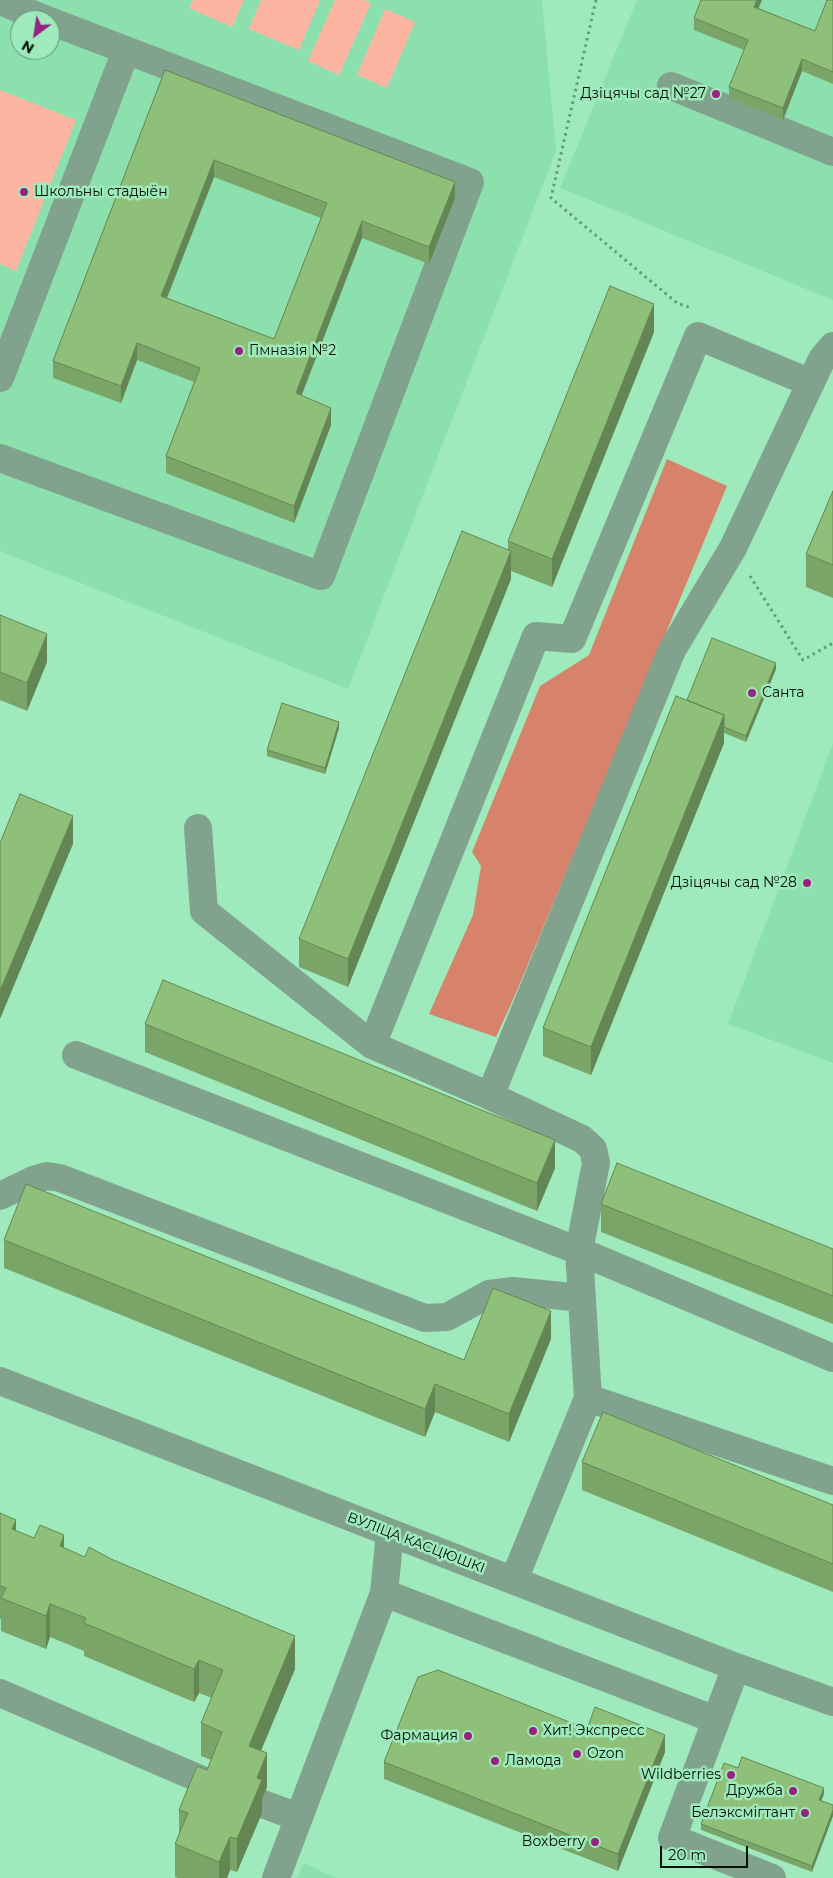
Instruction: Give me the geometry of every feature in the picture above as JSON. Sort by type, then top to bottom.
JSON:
[{"type":"street","points":[[0,1],[22,10]]},
{"type":"street","points":[[0,458],[321,576],[470,182],[60,26]]},
{"type":"street","points":[[0,378],[5,349],[126,51]]},
{"type":"street","points":[[671,86],[833,152]]},
{"type":"street","points":[[372,1045],[536,636],[572,639],[698,336],[811,382]]},
{"type":"street","points":[[490,1096],[672,650],[733,548],[822,359],[833,346]]},
{"type":"street","points":[[198,828],[204,910],[372,1045],[490,1096],[582,1139],[593,1149],[596,1163],[579,1251],[588,1398],[514,1580]]},
{"type":"street","points":[[76,1055],[579,1251],[833,1358]]},
{"type":"street","points":[[0,1196],[33,1180],[47,1176],[60,1178],[425,1318],[447,1317],[490,1294],[513,1291],[582,1298]]},
{"type":"street","name":"ВУЛІЦА КАСЦЮШКІ","points":[[0,1381],[736,1667],[833,1702]]},
{"type":"street","points":[[588,1398],[833,1481]]},
{"type":"street","points":[[276,1878],[384,1593],[390,1533]]},
{"type":"street","points":[[384,1593],[716,1720]]},
{"type":"street","points":[[736,1667],[672,1838],[772,1878]]},
{"type":"street","points":[[0,1693],[214,1785]]},
{"type":"street","points":[[260,1803],[298,1817]]},
{"type":"path","points":[[596,0],[551,198],[677,303],[695,310]]},
{"type":"path","points":[[733,548],[803,660],[833,642]]},
{"type":"shaded area","name":"Гімназія №2","points":[[0,0],[542,0],[556,151],[348,689],[0,551]]},
{"type":"shaded area","points":[[193,0],[244,0],[232,27],[189,8]]},
{"type":"shaded area","points":[[261,0],[320,0],[299,50],[249,29]]},
{"type":"shaded area","points":[[335,0],[364,0],[371,3],[339,75],[308,61]]},
{"type":"shaded area","name":"Дзіцячы сад №27","points":[[637,0],[833,0],[833,300],[560,188]]},
{"type":"shaded area","points":[[385,9],[415,22],[387,88],[357,75]]},
{"type":"shaded area","name":"Школьны стадыён","points":[[0,90],[76,120],[16,271],[0,264]]},
{"type":"shaded area","points":[[667,459],[727,486],[516,993],[496,1037],[429,1014],[473,915],[481,866],[472,852],[540,686],[589,655]]},
{"type":"shaded area","name":"Дзіцячы сад №28","points":[[833,743],[833,1063],[728,1024]]},
{"type":"shaded area","points":[[304,1863],[336,1878],[297,1878]]},
{"type":"building","points":[[701,0],[757,0],[754,7],[815,31],[827,0],[833,0],[833,72],[802,59],[783,108],[729,87],[748,40],[694,18]]},
{"type":"building","points":[[165,70],[455,182],[429,247],[362,221],[296,393],[331,408],[294,506],[166,456],[200,368],[137,343],[121,386],[53,361]],"holes":[[[214,160],[327,203],[274,339],[161,296]]]},
{"type":"building","points":[[610,286],[654,304],[552,559],[508,541]]},
{"type":"building","points":[[833,491],[833,565],[806,554]]},
{"type":"building","points":[[462,531],[511,551],[348,959],[299,939]]},
{"type":"building","points":[[0,615],[47,634],[27,683],[0,672]]},
{"type":"building","points":[[712,638],[776,663],[746,736],[724,727],[724,715],[687,700]]},
{"type":"building","points":[[676,696],[724,715],[591,1047],[543,1028]]},
{"type":"building","points":[[282,703],[339,722],[325,768],[267,750]]},
{"type":"building","points":[[20,794],[73,816],[0,991],[0,843]]},
{"type":"building","points":[[163,980],[555,1140],[537,1183],[145,1024]]},
{"type":"building","points":[[617,1163],[833,1249],[833,1296],[601,1204]]},
{"type":"building","points":[[26,1184],[464,1360],[493,1288],[551,1311],[509,1414],[435,1384],[425,1409],[4,1240]]},
{"type":"building","points":[[603,1412],[833,1505],[833,1564],[582,1462]]},
{"type":"building","points":[[0,1513],[16,1520],[12,1529],[34,1538],[40,1525],[64,1535],[60,1546],[85,1557],[89,1547],[111,1559],[295,1636],[249,1746],[267,1753],[257,1778],[262,1780],[237,1839],[230,1837],[219,1862],[175,1844],[188,1813],[179,1810],[197,1766],[207,1770],[222,1732],[201,1723],[223,1670],[199,1660],[194,1669],[84,1623],[86,1618],[50,1604],[46,1616],[1,1598],[6,1588],[0,1586]]},
{"type":"building","points":[[438,1670],[587,1729],[595,1707],[665,1735],[618,1854],[384,1762],[418,1677]]},
{"type":"building","points":[[742,1757],[824,1788],[819,1800],[833,1805],[833,1810],[812,1866],[701,1824],[724,1763],[738,1768]]},
{"type":"place","name":"Дзіцячы сад №27","points":[[716,94]]},
{"type":"place","name":"Школьны стадыён","points":[[24,192]]},
{"type":"place","name":"Гімназія №2","points":[[239,351]]},
{"type":"place","name":"Санта","points":[[752,693]]},
{"type":"place","name":"Дзіцячы сад №28","points":[[807,883]]},
{"type":"place","name":"Хит! Экспресс","points":[[533,1731]]},
{"type":"place","name":"Фармация","points":[[468,1736]]},
{"type":"place","name":"Ozon","points":[[577,1754]]},
{"type":"place","name":"Ламода","points":[[495,1761]]},
{"type":"place","name":"Wildberries","points":[[731,1775]]},
{"type":"place","name":"Дружба","points":[[793,1791]]},
{"type":"place","name":"Белэксмігтант","points":[[805,1813]]},
{"type":"place","name":"Boxberry","points":[[595,1842]]}]
